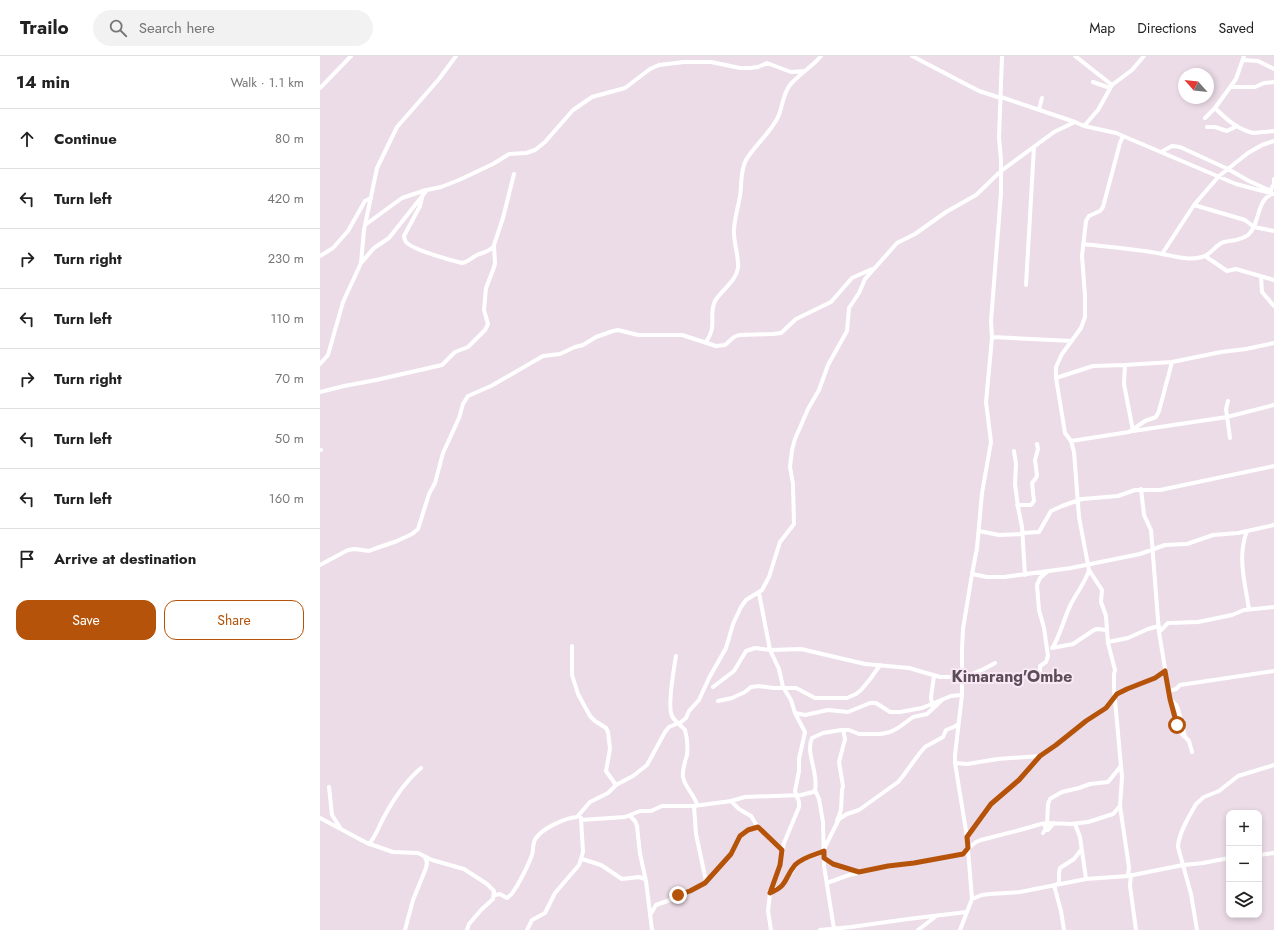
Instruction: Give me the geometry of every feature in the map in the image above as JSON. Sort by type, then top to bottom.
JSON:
[{"type":"street","points":[[320,88],[351,56]]},
{"type":"street","points":[[361,263],[365,225],[377,168],[397,127],[439,79],[456,56]]},
{"type":"street","points":[[706,342],[712,332],[712,310],[716,300],[737,271],[738,258],[733,234],[744,166],[755,147],[776,121],[790,84],[814,64],[821,56]]},
{"type":"street","points":[[912,56],[979,91],[1039,109],[1084,126],[1113,132],[1239,185],[1273,193]]},
{"type":"street","points":[[960,930],[972,900],[967,837],[955,763],[962,695],[963,629],[977,548],[982,493],[991,442],[986,402],[992,337],[991,321],[1001,193],[999,138],[1002,56]]},
{"type":"street","points":[[1075,56],[1111,87]]},
{"type":"street","points":[[1084,126],[1098,110],[1111,87],[1132,70],[1144,56]]},
{"type":"street","points":[[1204,118],[1215,108],[1232,87],[1240,71],[1243,58],[1258,61],[1274,69]]},
{"type":"street","points":[[365,225],[402,198],[441,187],[459,180],[510,154],[526,153],[535,150],[545,142],[570,113],[582,103],[592,97],[625,88],[650,69],[659,65],[684,62],[711,62],[740,68],[750,68],[768,64],[790,72],[805,72]]},
{"type":"street","points":[[1093,82],[1111,87]]},
{"type":"street","points":[[1232,87],[1255,86],[1274,82]]},
{"type":"street","points":[[1039,109],[1042,98]]},
{"type":"street","points":[[1215,108],[1230,123],[1251,133],[1274,131]]},
{"type":"street","points":[[494,895],[500,894],[507,898],[511,895],[532,855],[537,836],[560,822],[569,818],[577,817],[590,802],[608,793],[616,785],[633,776],[647,765],[669,727],[686,718],[689,711],[699,700],[709,678],[726,648],[733,624],[741,607],[746,600],[759,593],[769,577],[780,542],[794,524],[793,484],[790,467],[795,439],[828,365],[847,331],[848,311],[850,304],[859,293],[865,279],[897,243],[915,234],[946,212],[976,195],[1001,171],[1054,132],[1075,122]]},
{"type":"street","points":[[1207,127],[1216,127],[1227,131],[1237,126]]},
{"type":"street","points":[[1123,136],[1103,207],[1100,211],[1088,218],[1082,256],[1086,315],[1081,328],[1058,359],[1055,370],[1065,433],[1071,441],[1075,460],[1079,517],[1088,565],[1089,570],[1102,590],[1101,602],[1106,616],[1108,642],[1115,670],[1115,697],[1122,782],[1120,806],[1136,930]]},
{"type":"street","points":[[1162,254],[1194,205],[1219,176],[1248,153],[1262,145],[1274,141]]},
{"type":"street","points":[[1161,152],[1172,146],[1180,147],[1228,169],[1273,193]]},
{"type":"street","points":[[1026,285],[1034,147]]},
{"type":"street","points":[[320,392],[442,365],[455,352],[468,347],[487,327],[488,324],[484,310],[487,284],[495,264],[494,245],[503,218],[514,174]]},
{"type":"street","points":[[1273,193],[1274,179]]},
{"type":"street","points":[[425,192],[420,206],[404,236],[406,242],[420,249],[462,263],[468,262],[477,255],[488,252],[494,245]]},
{"type":"street","points":[[320,364],[328,355],[343,302],[361,263],[374,248],[389,238],[425,192]]},
{"type":"street","points":[[1083,244],[1162,254],[1180,258],[1199,258],[1205,256],[1223,242],[1234,241],[1245,237],[1250,233],[1254,227],[1261,207],[1268,196],[1273,193]]},
{"type":"street","points":[[320,256],[333,248],[344,236],[365,201],[371,198]]},
{"type":"street","points":[[1194,205],[1245,220],[1254,227],[1274,231]]},
{"type":"street","points":[[1205,256],[1227,271],[1236,269],[1274,280]]},
{"type":"street","points":[[320,565],[348,550],[355,549],[369,551],[404,538],[418,529],[429,494],[435,483],[445,448],[459,418],[463,404],[468,396],[491,386],[543,356],[560,354],[583,345],[596,337],[613,331],[618,330],[638,335],[682,335],[714,346],[725,345],[740,334],[781,333],[796,319],[831,302],[852,278],[875,268]]},
{"type":"street","points":[[1261,277],[1262,292],[1274,306]]},
{"type":"street","points":[[992,337],[1072,341]]},
{"type":"street","points":[[1056,378],[1093,366],[1172,362],[1274,343]]},
{"type":"street","points":[[1133,431],[1145,421],[1156,417],[1159,411],[1172,362]]},
{"type":"street","points":[[1126,365],[1124,384],[1133,431]]},
{"type":"street","points":[[1228,401],[1226,409],[1230,438]]},
{"type":"street","points":[[1071,441],[1227,417],[1274,406]]},
{"type":"street","points":[[1017,505],[1030,504],[1034,501],[1032,482],[1037,475],[1035,460],[1038,448],[1037,444]]},
{"type":"street","points":[[1014,451],[1016,464],[1015,484],[1017,505],[1022,527],[1025,575]]},
{"type":"street","points":[[979,531],[1000,535],[1039,532],[1052,511],[1062,506],[1088,498],[1118,496],[1141,489],[1160,490],[1274,466]]},
{"type":"street","points":[[1141,489],[1144,515],[1150,528],[1159,632],[1170,699],[1178,709],[1185,737],[1189,741],[1192,752]]},
{"type":"street","points":[[972,574],[995,577],[1025,575],[1088,565],[1140,554],[1165,545],[1187,544],[1213,535],[1224,535],[1274,525]]},
{"type":"street","points":[[1247,531],[1243,541],[1242,552],[1249,609]]},
{"type":"street","points":[[1040,671],[1040,666],[1047,660],[1047,649],[1044,628],[1039,610],[1037,585],[1040,578],[1049,570]]},
{"type":"street","points":[[1053,647],[1071,604],[1081,590],[1089,570]]},
{"type":"street","points":[[759,593],[770,650],[779,669],[783,687],[791,700],[795,714],[805,732],[799,759],[799,771],[795,791],[799,802],[799,807],[784,843],[780,865],[770,893],[768,911],[771,930]]},
{"type":"street","points":[[1159,632],[1168,623],[1198,622],[1232,615],[1241,610],[1274,607]]},
{"type":"street","points":[[1108,642],[1128,638],[1159,626]]},
{"type":"street","points":[[1047,649],[1073,644],[1094,630],[1107,630]]},
{"type":"street","points":[[572,646],[572,675],[575,685],[590,716],[606,728],[608,732],[610,749],[606,771],[616,785]]},
{"type":"street","points":[[714,687],[734,671],[746,651],[755,648],[770,650],[801,649],[865,664],[909,668],[934,676],[962,676],[984,669],[994,663]]},
{"type":"street","points":[[676,656],[670,707],[673,718],[685,730],[687,754],[683,779],[696,800],[696,834],[706,881]]},
{"type":"street","points":[[718,701],[730,699],[754,686],[796,688],[812,697],[846,698],[861,690],[880,665]]},
{"type":"street","points":[[967,837],[991,804],[1019,780],[1040,756],[1106,708],[1115,697],[1127,689],[1155,678],[1165,671]]},
{"type":"street","points":[[1169,692],[1176,689],[1180,685],[1274,671]]},
{"type":"street","points":[[932,705],[931,697],[934,676]]},
{"type":"street","points":[[795,714],[805,715],[828,710],[848,712],[870,702],[876,703],[887,711],[893,713],[916,710],[932,705],[951,696],[962,695]]},
{"type":"street","points":[[834,929],[824,858],[823,822],[819,799],[815,790],[816,777],[810,742],[815,736],[843,730],[849,730],[859,734],[881,734],[890,732],[913,717],[927,714],[942,700]]},
{"type":"street","points":[[837,822],[842,816],[859,810],[898,782],[923,749],[943,737],[946,730],[958,724]]},
{"type":"street","points":[[770,893],[784,884],[799,862],[806,857],[824,850],[837,822],[841,810],[841,792],[843,786],[839,762],[846,739],[843,730]]},
{"type":"street","points":[[955,763],[967,764],[998,759],[1040,756]]},
{"type":"street","points":[[1197,930],[1191,894],[1178,847],[1178,840],[1196,804],[1204,797],[1220,791],[1238,776],[1274,765]]},
{"type":"street","points":[[1045,828],[1048,804],[1051,798],[1062,792],[1090,784],[1108,782],[1121,766]]},
{"type":"street","points":[[369,844],[373,839],[384,815],[406,783],[422,768]]},
{"type":"street","points":[[329,787],[332,815],[342,831]]},
{"type":"street","points":[[581,820],[625,817],[640,811],[651,811],[662,806],[695,806],[731,801],[745,797],[796,795],[813,792],[815,790]]},
{"type":"street","points":[[731,801],[739,809],[751,816],[758,827],[782,850]]},
{"type":"street","points":[[1045,828],[1054,823],[1075,824],[1108,816],[1116,813],[1120,806]]},
{"type":"street","points":[[527,930],[532,920],[545,913],[555,893],[576,870],[582,859],[581,813]]},
{"type":"street","points":[[630,816],[636,823],[652,930]]},
{"type":"street","points":[[320,818],[369,844],[393,852],[411,852],[420,854],[432,860],[469,872],[487,884],[494,891],[492,901],[482,908],[469,924],[467,930]]},
{"type":"street","points":[[827,883],[859,872],[961,854],[981,840],[1041,824],[1045,828],[1049,829],[1054,823]]},
{"type":"street","points":[[1075,824],[1079,834],[1086,879]]},
{"type":"street","points":[[650,915],[656,905],[690,891],[706,881],[731,854],[740,836],[748,830],[758,827]]},
{"type":"street","points":[[1064,930],[1056,885],[1059,883],[1060,868],[1074,858],[1081,850]]},
{"type":"street","points":[[1262,855],[1274,853]]},
{"type":"street","points":[[405,930],[413,900],[426,868],[427,863],[425,857]]},
{"type":"street","points":[[824,858],[833,864],[859,872]]},
{"type":"street","points":[[582,859],[601,865],[622,879],[639,877],[645,878]]},
{"type":"street","points":[[972,900],[982,895],[1020,892],[1086,879],[1130,875],[1226,859]]},
{"type":"street","points":[[820,930],[839,929],[967,912]]},
{"type":"street","points":[[918,930],[935,917]]},
{"type":"district","name":"Kimarang'Ombe","points":[[1012,676]]},
{"type":"route","points":[[678,895],[690,891],[705,883],[731,854],[739,837],[748,830],[758,827],[782,850],[780,865],[770,893],[787,881],[796,864],[806,857],[824,851],[824,858],[831,863],[859,872],[896,864],[914,863],[929,859],[963,854],[968,848],[967,837],[987,809],[1019,780],[1040,756],[1086,721],[1106,708],[1117,694],[1155,678],[1165,671],[1177,725]]}]
